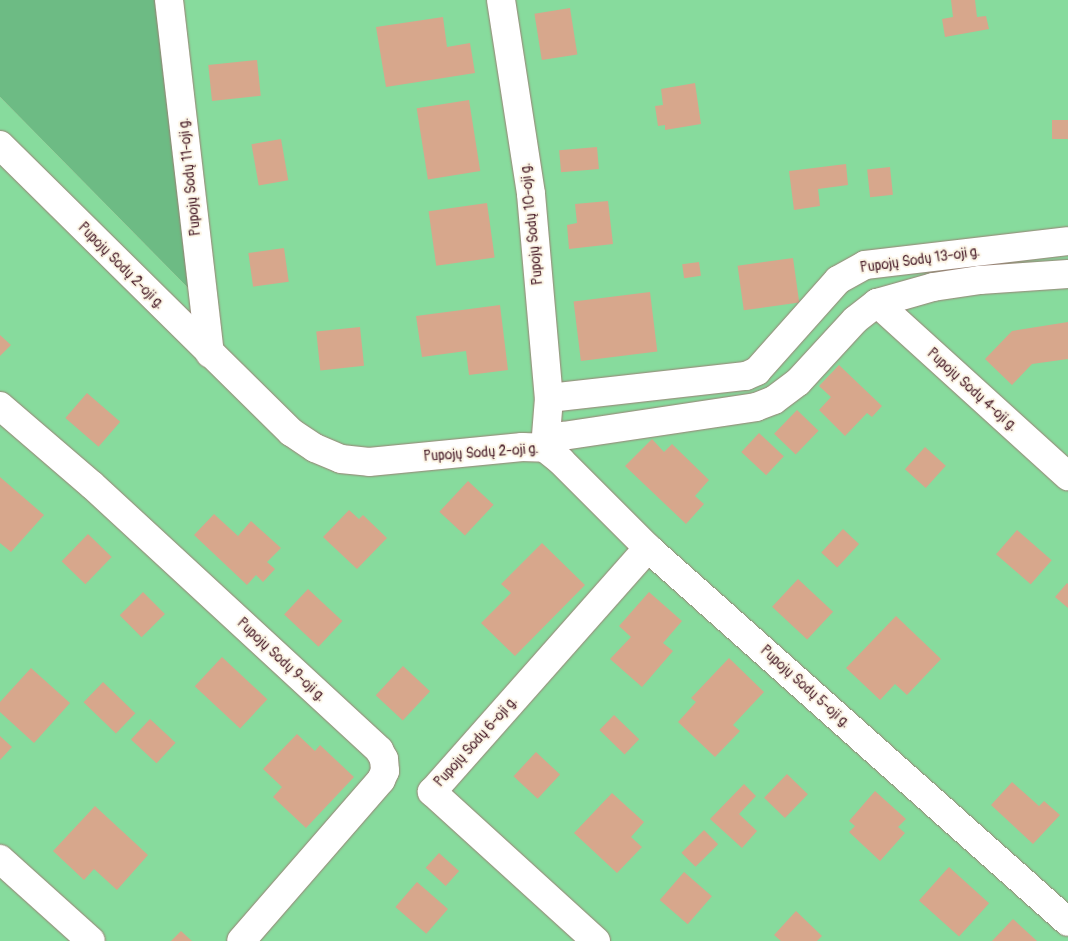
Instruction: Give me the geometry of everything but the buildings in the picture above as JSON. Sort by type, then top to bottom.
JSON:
[{"type":"street","name":"Pupojų Sodų 11-oji g.","points":[[169,0],[210,354]]},
{"type":"street","name":"Pupojų Sodų 10-oji g.","points":[[501,0],[531,194],[549,398],[545,448]]},
{"type":"street","name":"Pupojų Sodų 2-oji g.","points":[[0,145],[291,432],[315,448],[341,459],[369,462],[522,447],[545,448],[563,436],[756,407],[774,400],[798,382],[856,320],[877,304],[942,286],[1068,274]]},
{"type":"street","name":"Pupojų Sodų 13-oji g.","points":[[549,398],[746,376],[757,371],[838,280],[865,264],[1068,241]]},
{"type":"street","name":"Pupojų Sodų 4-oji g.","points":[[877,304],[1068,476]]},
{"type":"street","name":"Pupojų Sodų 9-oji g.","points":[[0,406],[92,485],[365,737],[384,760],[385,770],[381,780],[240,941]]},
{"type":"street","name":"Pupojų Sodų 5-oji g.","points":[[545,448],[562,461],[648,548],[1068,922]]},
{"type":"street","name":"Pupojų Sodų 6-oji g.","points":[[596,941],[432,792],[648,548]]},
{"type":"street","points":[[0,860],[91,941]]},
{"type":"green space","points":[[0,0],[156,0],[192,292],[0,97]]},
{"type":"green space","points":[[156,0],[1068,0],[1068,941],[0,941],[0,97],[191,291]]}]
